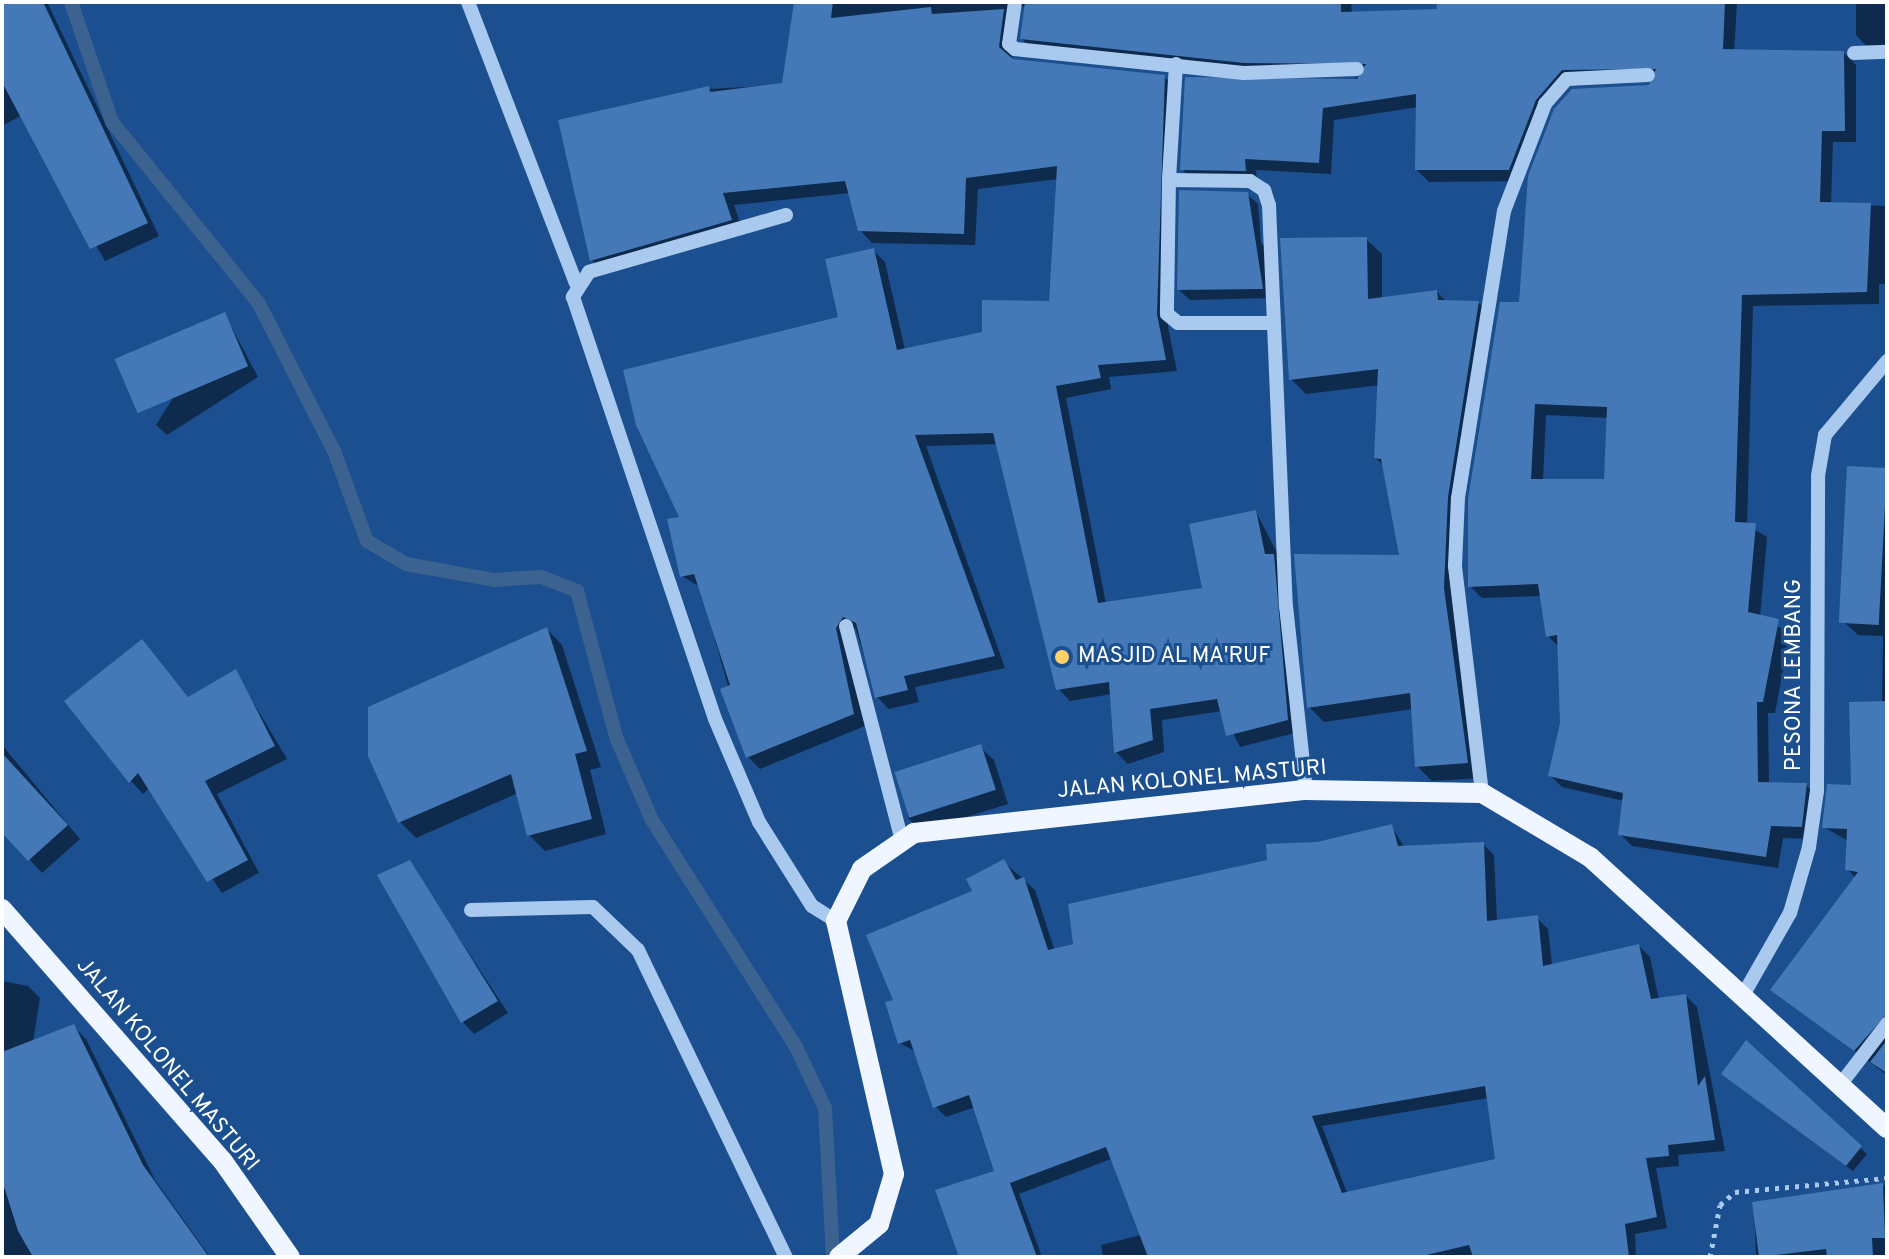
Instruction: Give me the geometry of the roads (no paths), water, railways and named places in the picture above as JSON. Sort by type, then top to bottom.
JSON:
[{"type":"main road","name":"JALAN KOLONEL MASTURI","points":[[836,921],[862,869],[914,833],[1306,790],[1482,793],[1590,857],[1887,1128]]},
{"type":"main road","name":"JALAN KOLONEL MASTURI","points":[[2,909],[222,1160],[290,1257]]},
{"type":"main road","points":[[836,921],[894,1174],[879,1224],[847,1256]]},
{"type":"street","points":[[468,2],[576,283],[573,297],[715,719],[759,822],[812,906],[836,921]]},
{"type":"street","points":[[1015,2],[1009,44],[1015,49],[1244,73],[1357,69]]},
{"type":"street","points":[[1854,53],[1887,52]]},
{"type":"street","points":[[1176,64],[1169,180],[1167,314],[1178,323],[1272,323]]},
{"type":"street","points":[[1482,793],[1455,566],[1458,498],[1504,211],[1545,104],[1567,79],[1648,75]]},
{"type":"street","points":[[1169,180],[1250,181],[1264,190],[1286,606],[1306,790]]},
{"type":"street","points":[[576,283],[589,272],[786,215]]},
{"type":"street","name":"PESONA LEMBANG","points":[[1742,997],[1790,913],[1809,847],[1817,791],[1818,476],[1825,435],[1887,361]]},
{"type":"street","points":[[846,626],[902,841]]},
{"type":"street","points":[[471,910],[593,907],[622,932],[638,950],[786,1257]]},
{"type":"street","points":[[1840,1085],[1887,1024]]},
{"type":"waterway","points":[[71,2],[112,122],[258,302],[334,451],[367,541],[406,564],[494,580],[541,577],[577,591],[616,737],[652,820],[796,1047],[825,1108],[833,1257]]},
{"type":"place","name":"MASJID AL MA'RUF","points":[[1062,657]]}]
